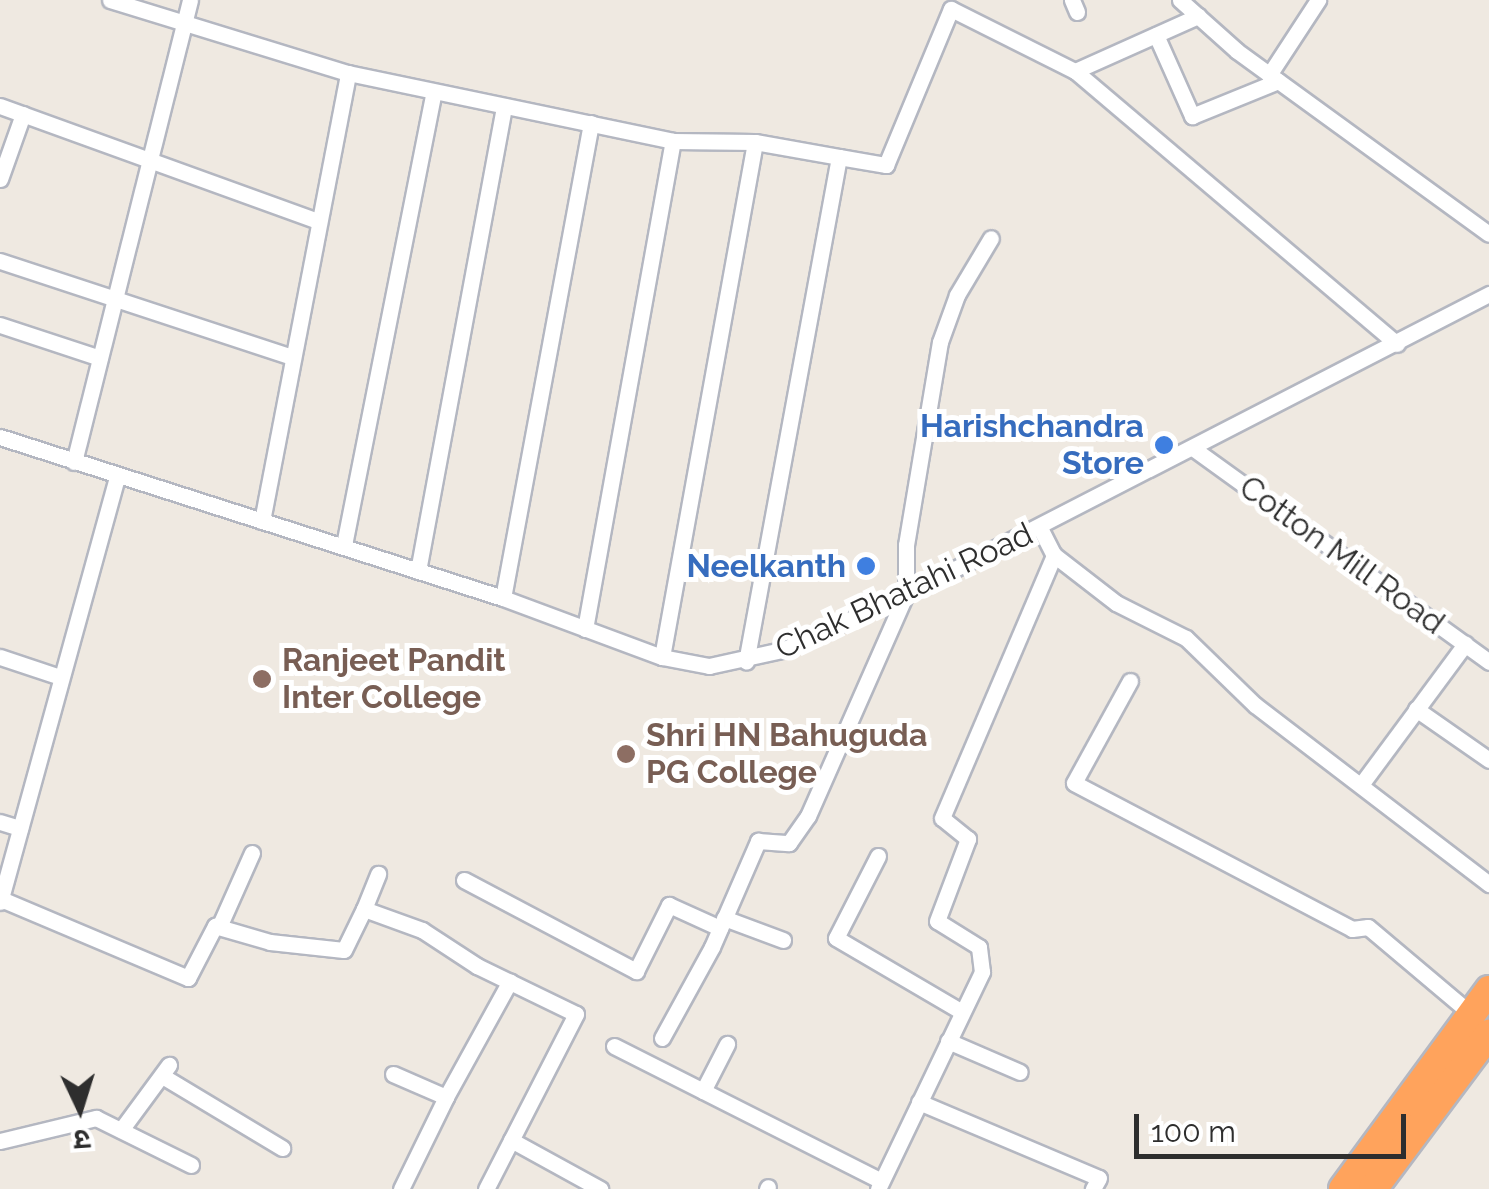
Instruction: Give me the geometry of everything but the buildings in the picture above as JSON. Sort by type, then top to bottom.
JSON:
[{"type":"highway","points":[[1372,1189],[1480,1024],[1489,990]]},
{"type":"highway","points":[[1343,1189],[1480,1024]]},
{"type":"street","points":[[110,0],[348,73],[433,94],[672,141],[755,142],[886,165],[952,8],[1076,71],[1398,344]]},
{"type":"street","points":[[74,462],[190,0]]},
{"type":"street","points":[[1180,0],[1273,78],[1489,234]]},
{"type":"street","points":[[1156,35],[1192,116],[1273,78],[1318,0]]},
{"type":"street","points":[[1076,71],[1198,16]]},
{"type":"street","points":[[262,521],[348,73]]},
{"type":"street","points":[[344,545],[433,94]]},
{"type":"street","points":[[0,106],[151,156],[318,220]]},
{"type":"street","points":[[418,571],[504,106]]},
{"type":"street","points":[[0,178],[23,114]]},
{"type":"street","points":[[503,598],[591,123]]},
{"type":"street","points":[[585,629],[672,141]]},
{"type":"street","points":[[662,657],[755,142]]},
{"type":"street","points":[[746,662],[839,157]]},
{"type":"street","points":[[662,1038],[722,923],[758,841],[789,844],[808,816],[906,594],[906,545],[940,342],[957,294],[991,238]]},
{"type":"street","points":[[0,262],[292,357]]},
{"type":"street","name":"Chak Bhatahi Road","points":[[0,437],[117,478],[344,545],[662,657],[709,666],[746,662],[906,594],[1489,294]]},
{"type":"street","points":[[0,325],[100,358]]},
{"type":"street","name":"Cotton Mill Road","points":[[1194,449],[1489,662]]},
{"type":"street","points":[[117,478],[0,900],[188,978],[218,927],[252,853]]},
{"type":"street","points":[[1040,528],[1054,555],[1116,603],[1186,638],[1255,705],[1363,782],[1489,884]]},
{"type":"street","points":[[614,1046],[880,1185],[982,972],[982,955],[972,940],[937,921],[968,839],[946,824],[944,810],[1054,555]]},
{"type":"street","points":[[1363,782],[1464,644]]},
{"type":"street","points":[[0,656],[60,677]]},
{"type":"street","points":[[1130,681],[1074,783],[1352,930],[1368,928],[1480,1024]]},
{"type":"street","points":[[1416,709],[1489,760]]},
{"type":"street","points":[[0,822],[20,828]]},
{"type":"street","points":[[878,856],[836,938],[962,1012]]},
{"type":"street","points":[[218,927],[270,942],[344,950],[378,874]]},
{"type":"street","points":[[464,880],[636,971],[669,905],[783,940]]},
{"type":"street","points":[[364,908],[422,930],[510,982],[576,1014],[486,1189]]},
{"type":"street","points":[[401,1189],[446,1097],[510,982]]},
{"type":"street","points":[[948,1042],[1020,1072]]},
{"type":"street","points":[[703,1091],[727,1044]]},
{"type":"street","points":[[121,1130],[166,1071],[282,1148]]},
{"type":"street","points":[[393,1074],[446,1097]]},
{"type":"street","points":[[919,1102],[1099,1178],[1094,1189]]},
{"type":"street","points":[[0,1141],[96,1118],[191,1165]]},
{"type":"street","points":[[511,1140],[600,1189]]},
{"type":"place","name":"Harishchandra Store","points":[[1164,445]]},
{"type":"place","name":"Neelkanth","points":[[866,566]]},
{"type":"place","name":"Ranjeet Pandit Inter College","points":[[262,679]]},
{"type":"place","name":"Shri HN Bahuguda PG College","points":[[626,754]]}]
